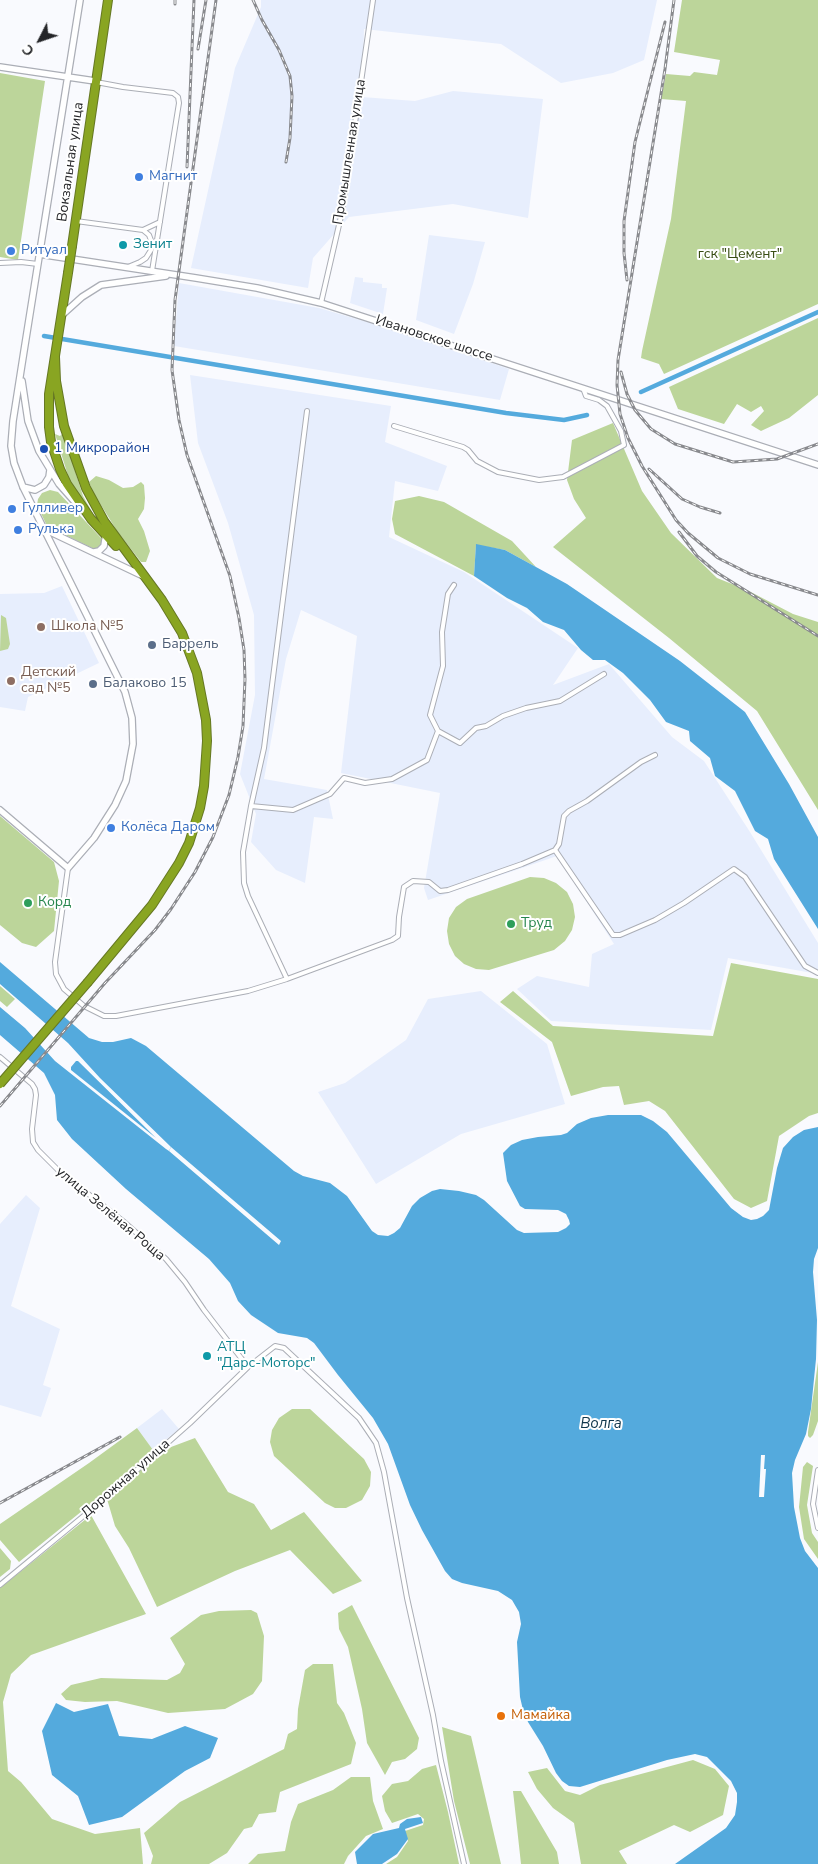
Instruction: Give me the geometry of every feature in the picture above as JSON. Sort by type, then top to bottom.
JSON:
[{"type":"highway","name":"Вокзальная улица","points":[[55,357],[108,0]]},
{"type":"highway","points":[[0,1084],[132,932],[152,905],[170,878],[189,843],[204,786],[207,741],[206,720],[197,673],[187,644],[176,620],[145,577],[107,530],[86,488],[64,426],[56,381],[55,357]]},
{"type":"highway","points":[[55,357],[49,394],[51,442],[67,484],[91,519],[107,530]]},
{"type":"highway","points":[[49,427],[58,432],[64,426]]},
{"type":"street","points":[[80,0],[13,421],[12,452],[23,487],[121,681],[130,705],[133,730],[130,762],[121,794],[107,820],[68,868],[55,962],[56,974],[64,988],[84,1006],[94,1012],[104,1016],[116,1016],[248,991],[287,979],[392,940],[398,936],[404,887],[413,880],[429,882],[440,890],[448,890],[522,864],[555,850],[559,844],[564,816],[568,811],[586,801],[641,762],[655,756]]},
{"type":"street","name":"Промышленная улица","points":[[321,303],[342,212],[373,0]]},
{"type":"street","points":[[0,67],[173,94],[178,97],[179,103],[152,271]]},
{"type":"street","points":[[76,221],[143,230],[160,222]]},
{"type":"street","points":[[128,267],[146,258],[151,250],[152,243],[143,230]]},
{"type":"street","name":"Ивановское шоссе","points":[[39,254],[257,288],[321,303],[818,465]]},
{"type":"street","points":[[0,263],[21,262],[38,264]]},
{"type":"street","points":[[62,315],[82,297],[101,284],[172,274]]},
{"type":"street","points":[[22,366],[22,387],[28,421],[37,446],[50,470],[75,503],[91,519]]},
{"type":"street","points":[[394,426],[463,447],[477,461],[498,472],[539,480],[563,477],[624,445],[621,431],[607,406],[599,400],[586,396],[583,388]]},
{"type":"street","points":[[287,979],[248,896],[244,883],[243,852],[264,748],[307,411]]},
{"type":"street","points":[[13,421],[21,418],[28,421]]},
{"type":"street","points":[[23,487],[35,490],[44,486],[50,477],[50,470]]},
{"type":"street","points":[[44,529],[145,577]]},
{"type":"street","points":[[91,552],[102,549],[106,541],[107,530]]},
{"type":"street","points":[[57,553],[58,546],[66,540]]},
{"type":"street","points":[[454,585],[448,594],[442,632],[443,666],[430,715],[438,731],[460,743],[476,728],[486,726],[503,716],[526,708],[560,701],[604,674]]},
{"type":"street","points":[[251,806],[293,810],[330,794],[344,778],[365,782],[392,779],[427,760],[438,731]]},
{"type":"street","points":[[0,810],[68,868]]},
{"type":"street","points":[[555,850],[613,935],[620,935],[655,920],[734,869],[745,877],[805,966],[818,973]]},
{"type":"street","name":"улица Зелёная Роща","points":[[0,1057],[32,1084],[35,1089],[32,1130],[33,1142],[38,1150],[60,1172],[124,1221],[166,1259],[248,1367]]},
{"type":"street","name":"Дорожная улица","points":[[0,1585],[103,1500],[190,1423],[248,1367],[275,1346],[284,1348],[359,1418],[376,1443],[384,1472],[407,1598],[433,1715],[440,1761],[464,1864]]},
{"type":"street","points":[[818,1470],[814,1504],[818,1528]]},
{"type":"street","points":[[814,1504],[818,1501]]},
{"type":"shaded area","points":[[261,0],[657,0],[644,60],[613,73],[561,83],[501,44],[364,29],[362,97],[415,101],[453,91],[543,99],[528,218],[453,204],[349,217],[313,258],[308,288],[191,268],[235,68],[261,7]]},
{"type":"shaded area","points":[[429,235],[485,242],[473,284],[454,334],[416,320]]},
{"type":"shaded area","points":[[355,277],[363,278],[363,282],[382,284],[382,288],[387,288],[383,314],[350,303]]},
{"type":"shaded area","points":[[179,283],[319,308],[408,334],[509,369],[500,400],[174,346]]},
{"type":"shaded area","points":[[190,375],[391,406],[385,442],[447,466],[438,491],[395,481],[389,537],[464,572],[578,648],[553,685],[609,664],[672,737],[704,761],[818,943],[818,974],[728,958],[711,1030],[551,1021],[517,989],[537,976],[589,987],[592,954],[614,944],[557,856],[428,900],[424,888],[440,793],[341,773],[357,636],[301,610],[286,659],[264,779],[327,790],[333,819],[314,817],[305,883],[276,870],[251,842],[256,814],[240,774],[255,695],[254,615],[228,523],[198,443]]},
{"type":"shaded area","name":"Школа №5","points":[[62,586],[99,663],[28,697],[25,711],[0,707],[0,594],[44,593]]},
{"type":"shaded area","points":[[481,991],[547,1044],[565,1104],[461,1134],[376,1184],[318,1092],[345,1083],[406,1040],[428,999]]},
{"type":"shaded area","points":[[26,1195],[40,1208],[11,1306],[60,1329],[43,1385],[51,1388],[41,1417],[0,1405],[0,1224]]},
{"type":"shaded area","points":[[162,1409],[179,1429],[153,1450],[137,1428]]},
{"type":"green space","name":"гск \"Цемент\"","points":[[682,0],[818,0],[818,304],[664,374],[659,364],[641,358],[671,219],[686,101],[661,99],[666,74],[690,76],[694,72],[717,75],[720,60],[674,52]]},
{"type":"green space","points":[[0,73],[45,81],[18,260],[0,257]]},
{"type":"green space","points":[[818,318],[818,395],[789,418],[761,431],[751,425],[764,411],[761,406],[751,412],[737,404],[724,424],[678,409],[669,387]]},
{"type":"green space","points":[[613,423],[642,491],[671,533],[717,578],[747,590],[793,614],[818,622],[818,810],[757,711],[669,638],[553,547],[586,518],[574,499],[567,480],[572,440]]},
{"type":"green space","points":[[63,433],[83,496],[95,517],[71,485],[55,434],[60,436]]},
{"type":"green space","points":[[96,476],[109,480],[123,488],[133,487],[141,482],[144,485],[144,509],[138,519],[150,551],[146,562],[141,562],[117,531],[93,492],[89,482]]},
{"type":"green space","points":[[50,490],[58,492],[102,539],[103,544],[94,549],[47,526],[37,505],[42,493]]},
{"type":"green space","points":[[419,496],[444,502],[512,541],[536,567],[505,550],[476,545],[474,576],[395,534],[392,519],[395,501]]},
{"type":"green space","points":[[1,615],[6,618],[10,644],[8,649],[0,651]]},
{"type":"green space","name":"Корд","points":[[0,816],[54,862],[59,881],[54,931],[36,947],[22,943],[0,925]]},
{"type":"green space","name":"Труд","points":[[530,877],[544,878],[556,883],[567,892],[573,904],[575,917],[572,930],[565,941],[554,950],[489,970],[476,969],[464,964],[455,956],[449,944],[447,931],[449,918],[456,907],[467,899]]},
{"type":"green space","points":[[731,963],[818,979],[818,1113],[809,1116],[779,1136],[767,1201],[751,1208],[734,1199],[665,1111],[649,1101],[624,1105],[619,1086],[603,1087],[571,1096],[552,1042],[500,1002],[513,991],[553,1026],[713,1036]]},
{"type":"green space","points":[[0,986],[15,999],[7,1007],[0,1001]]},
{"type":"green space","points":[[818,1362],[818,1421],[810,1438],[808,1432]]},
{"type":"green space","points":[[292,1409],[310,1409],[364,1459],[371,1472],[370,1486],[362,1500],[346,1508],[335,1508],[325,1503],[274,1456],[270,1442],[272,1430],[279,1418]]},
{"type":"green space","points":[[137,1428],[153,1450],[103,1494],[19,1562],[0,1540],[0,1524]]},
{"type":"green space","points":[[195,1438],[228,1492],[254,1504],[271,1530],[304,1512],[362,1581],[333,1594],[290,1550],[235,1571],[157,1607],[129,1548],[115,1526],[107,1499],[163,1450]]},
{"type":"green space","points":[[807,1462],[813,1466],[807,1505],[812,1533],[818,1542],[818,1559],[804,1539],[799,1507],[803,1467]]},
{"type":"green space","points":[[91,1515],[146,1614],[31,1655],[11,1674],[3,1702],[8,1771],[21,1782],[52,1819],[95,1834],[140,1828],[143,1864],[0,1864],[0,1588]]},
{"type":"green space","points":[[0,1548],[11,1561],[10,1569],[0,1577]]},
{"type":"green space","points":[[352,1605],[419,1738],[417,1749],[405,1759],[392,1762],[385,1775],[367,1743],[362,1709],[348,1647],[339,1629],[338,1613]]},
{"type":"green space","points":[[251,1610],[257,1613],[264,1636],[262,1681],[253,1694],[225,1709],[168,1713],[117,1701],[85,1702],[66,1700],[61,1694],[71,1685],[101,1678],[167,1680],[180,1673],[185,1664],[170,1638],[201,1615],[219,1611]]},
{"type":"green space","points":[[313,1664],[333,1664],[337,1703],[344,1713],[356,1743],[351,1764],[280,1792],[276,1812],[259,1814],[252,1827],[244,1829],[227,1853],[209,1864],[151,1864],[153,1856],[144,1833],[180,1802],[284,1749],[288,1734],[297,1729],[298,1709],[305,1670]]},
{"type":"green space","points":[[442,1727],[471,1736],[501,1864],[470,1864],[454,1801]]},
{"type":"green space","points":[[693,1760],[715,1769],[729,1786],[723,1815],[690,1832],[674,1825],[619,1851],[627,1864],[581,1864],[574,1823],[553,1808],[537,1789],[528,1772],[547,1768],[565,1791],[580,1795],[600,1785]]},
{"type":"green space","points":[[436,1765],[459,1864],[386,1864],[397,1857],[408,1841],[405,1831],[423,1825],[424,1819],[418,1814],[392,1823],[385,1811],[382,1796],[392,1784],[408,1781],[422,1769]]},
{"type":"green space","points":[[351,1777],[370,1777],[373,1801],[383,1829],[366,1836],[348,1856],[344,1864],[248,1864],[258,1854],[285,1851],[291,1822],[298,1804],[333,1790]]},
{"type":"green space","points":[[513,1791],[521,1791],[557,1852],[559,1864],[521,1864]]},
{"type":"water","points":[[476,544],[505,550],[567,584],[680,661],[745,712],[789,784],[818,837],[818,929],[774,859],[768,839],[755,831],[735,791],[715,776],[710,758],[690,741],[689,731],[666,722],[650,700],[623,673],[605,660],[593,660],[581,650],[564,630],[543,622],[527,608],[507,598],[474,576]]},
{"type":"water","name":"Волга","points":[[0,962],[89,1038],[102,1042],[113,1042],[131,1038],[146,1046],[294,1171],[303,1176],[330,1183],[347,1196],[372,1231],[378,1235],[388,1236],[394,1233],[400,1228],[412,1206],[420,1198],[440,1189],[476,1195],[517,1230],[524,1233],[558,1232],[566,1228],[570,1224],[569,1220],[566,1214],[558,1210],[525,1209],[520,1206],[507,1181],[503,1153],[511,1145],[522,1140],[561,1135],[567,1133],[577,1124],[591,1118],[608,1115],[641,1115],[653,1121],[667,1132],[731,1208],[743,1217],[751,1220],[757,1219],[769,1210],[783,1148],[793,1137],[804,1130],[818,1127],[818,1248],[814,1259],[813,1272],[817,1320],[816,1359],[811,1409],[806,1434],[795,1460],[792,1473],[794,1507],[800,1538],[805,1551],[818,1568],[818,1864],[675,1864],[726,1828],[735,1815],[737,1793],[731,1781],[707,1757],[695,1754],[667,1760],[580,1787],[569,1786],[562,1781],[523,1710],[520,1697],[517,1642],[521,1624],[519,1612],[512,1600],[498,1591],[452,1579],[445,1571],[410,1505],[388,1444],[373,1418],[314,1343],[307,1338],[278,1333],[251,1315],[238,1301],[230,1283],[209,1259],[126,1189],[72,1139],[57,1120],[55,1095],[44,1073],[0,1035],[0,1007],[25,1028],[55,1061],[166,1149],[169,1151],[171,1147],[100,1078],[68,1043],[0,984]]},
{"type":"water","points":[[76,1061],[78,1061],[156,1138],[71,1070]]},
{"type":"water","points":[[56,1703],[74,1712],[108,1704],[119,1736],[152,1739],[185,1726],[218,1738],[210,1758],[185,1771],[122,1817],[89,1825],[78,1796],[52,1775],[42,1731]]},
{"type":"water","points":[[421,1817],[423,1823],[405,1829],[408,1839],[397,1854],[382,1864],[357,1864],[355,1852],[373,1834],[399,1828],[400,1824],[407,1819]]},
{"type":"pier","points":[[171,1147],[281,1241],[279,1245],[169,1151]]},
{"type":"pier","points":[[761,1455],[765,1455],[764,1469],[766,1469],[764,1497],[759,1497]]},
{"type":"waterway","points":[[641,392],[818,312]]},
{"type":"waterway","points":[[44,336],[506,413],[564,420],[587,415]]},
{"type":"railway","points":[[187,167],[194,0]]},
{"type":"railway","points":[[198,49],[206,0]]},
{"type":"railway","points":[[0,1106],[105,983],[155,930],[171,909],[195,872],[213,837],[229,795],[238,757],[243,726],[245,679],[244,650],[239,618],[230,576],[187,455],[179,420],[172,370],[175,300],[216,0]]},
{"type":"railway","points":[[253,0],[290,76],[292,96],[290,138],[286,162]]},
{"type":"railway","points":[[674,0],[665,69],[618,360],[617,385],[620,414],[628,438],[642,466],[676,520],[688,533],[718,558],[750,574],[818,595]]},
{"type":"railway","points":[[627,280],[624,253],[624,221],[635,142],[665,22]]},
{"type":"railway","points":[[621,372],[627,394],[635,410],[651,429],[675,444],[733,462],[777,459],[818,444]]},
{"type":"railway","points":[[649,469],[682,499],[720,513]]},
{"type":"railway","points":[[679,532],[697,556],[716,572],[818,636]]},
{"type":"railway","points":[[0,1503],[120,1437]]},
{"type":"place","name":"Магнит","points":[[139,177]]},
{"type":"place","name":"Зенит","points":[[123,245]]},
{"type":"place","name":"Ритуал","points":[[11,251]]},
{"type":"place","name":"1 Микрорайон","points":[[44,449]]},
{"type":"place","name":"Гулливер","points":[[12,509]]},
{"type":"place","name":"Рулька","points":[[18,530]]},
{"type":"place","name":"Школа №5","points":[[41,627]]},
{"type":"place","name":"Баррель","points":[[152,645]]},
{"type":"place","name":"Детский сад №5","points":[[11,681]]},
{"type":"place","name":"Балаково 15","points":[[93,684]]},
{"type":"place","name":"Колёса Даром","points":[[111,828]]},
{"type":"place","name":"Корд","points":[[28,903]]},
{"type":"place","name":"Труд","points":[[511,924]]},
{"type":"place","name":"АТЦ \"Дарс-Моторс\"","points":[[207,1356]]},
{"type":"place","name":"Мамайка","points":[[501,1716]]}]
